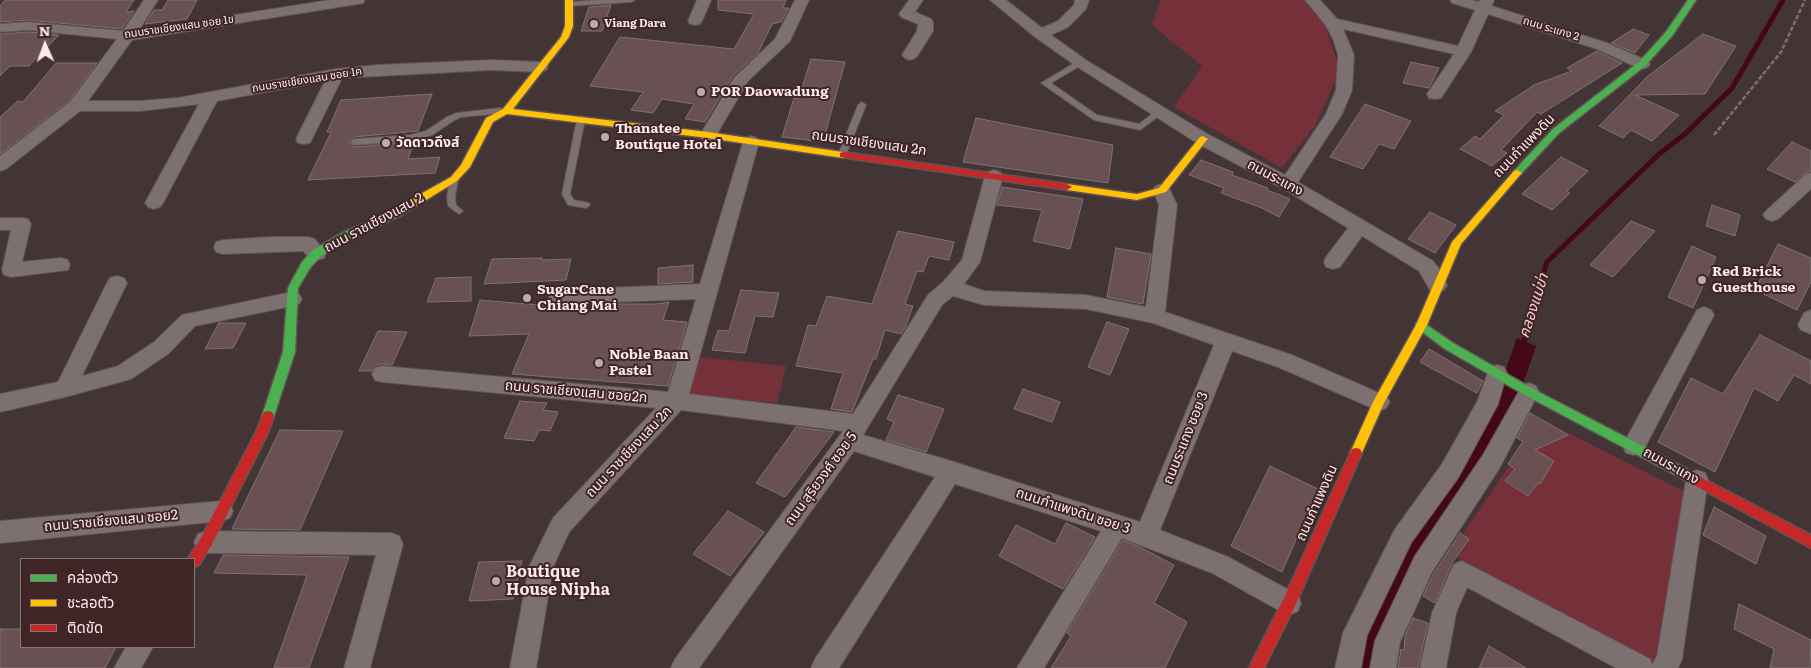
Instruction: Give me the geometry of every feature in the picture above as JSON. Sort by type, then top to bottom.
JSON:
[{"type":"street","points":[[0,165],[76,106],[128,36],[151,0]]},
{"type":"street","name":"ถนนราชเชียงแสน ซอย 1ข","points":[[0,28],[28,26],[128,36],[358,0]]},
{"type":"street","points":[[695,21],[704,0]]},
{"type":"street","points":[[708,135],[742,78],[782,41],[802,0]]},
{"type":"street","points":[[910,55],[925,31],[926,22],[906,14],[916,0]]},
{"type":"street","name":"ถนนระแกง","points":[[997,0],[1040,34],[1082,63],[1203,140],[1288,184],[1426,266],[1438,285]]},
{"type":"street","points":[[1040,34],[1062,24],[1081,6],[1082,0]]},
{"type":"street","points":[[1288,184],[1334,114],[1344,90],[1346,54],[1332,22],[1312,0]]},
{"type":"street","name":"ถนน ระแกง 2","points":[[1457,0],[1485,4],[1585,40],[1642,64]]},
{"type":"street","name":"ถนนกำแพงดิน","points":[[1438,285],[1458,242],[1523,166],[1556,131],[1642,64],[1668,34],[1686,1]]},
{"type":"street","name":"ถนน ราชเชียงแสน 2","points":[[200,552],[262,432],[284,373],[291,332],[292,299],[298,277],[306,265],[317,253],[346,236],[402,210],[454,179],[465,167],[489,120],[506,110],[565,36],[569,26],[569,2]]},
{"type":"street","points":[[1435,94],[1463,52],[1485,4]]},
{"type":"street","points":[[1332,22],[1463,52]]},
{"type":"street","name":"ถนนราชเชียงแสน ซอย 1ค","points":[[76,106],[140,106],[176,103],[336,74],[377,70],[492,65],[540,67]]},
{"type":"street","points":[[304,139],[336,74]]},
{"type":"street","points":[[154,203],[211,96]]},
{"type":"street","name":"ถนนราชเชียงแสน 2ก","points":[[506,110],[708,135],[1137,197],[1162,190]]},
{"type":"street","points":[[1155,316],[1168,205],[1162,190],[1203,140]]},
{"type":"street","name":"ถนน ราชเชียงแสน 2ก","points":[[522,668],[541,567],[561,525],[676,401],[751,142]]},
{"type":"street","name":"ถนน สุริยวงศ์ ซอย 5","points":[[684,668],[854,432],[934,300],[951,286],[971,262],[994,176]]},
{"type":"street","points":[[1772,215],[1811,179]]},
{"type":"street","points":[[0,224],[22,224],[11,270],[62,265]]},
{"type":"street","points":[[1333,262],[1360,226]]},
{"type":"street","points":[[223,247],[308,244],[317,253]]},
{"type":"street","points":[[65,389],[117,283]]},
{"type":"street","points":[[1383,668],[1388,641],[1423,564],[1491,462],[1528,394],[1496,377],[1449,346],[1422,325],[1438,285]]},
{"type":"street","points":[[951,286],[966,294],[984,298],[1086,302],[1155,316],[1285,361],[1379,402]]},
{"type":"street","points":[[559,298],[708,291]]},
{"type":"street","points":[[0,403],[65,389],[124,373],[161,348],[190,320],[292,299]]},
{"type":"street","points":[[1634,446],[1704,315]]},
{"type":"street","points":[[1811,318],[1808,325],[1811,326]]},
{"type":"street","name":"ถนนกำแพงดิน","points":[[1256,668],[1289,604],[1379,402],[1422,325]]},
{"type":"street","name":"ถนนระแกง ซอย 3","points":[[1146,535],[1226,340]]},
{"type":"street","name":"ถนน ราชเชียงแสน ซอย2ก","points":[[382,374],[676,401],[854,432]]},
{"type":"street","points":[[1348,668],[1355,632],[1403,536],[1450,471],[1487,404],[1496,377]]},
{"type":"street","name":"ถนนระแกง","points":[[1528,394],[1634,446],[1811,542]]},
{"type":"street","name":"ถนนกำแพงดิน ซอย 3","points":[[854,432],[951,471],[1146,535],[1220,565],[1289,604]]},
{"type":"street","points":[[824,668],[951,471]]},
{"type":"street","points":[[1664,668],[1669,659],[1697,480]]},
{"type":"street","name":"ถนน ราชเชียงแสน ซอย2","points":[[0,532],[222,511]]},
{"type":"street","points":[[1030,668],[1118,526]]},
{"type":"street","points":[[200,552],[391,544],[357,668]]},
{"type":"street","points":[[1433,668],[1444,613],[1462,572],[1641,668]]},
{"type":"street","points":[[127,668],[139,648]]},
{"type":"lane","points":[[569,2],[631,0]]},
{"type":"lane","points":[[1082,63],[1045,83],[1094,117],[1140,127],[1160,112]]},
{"type":"lane","points":[[842,155],[862,105]]},
{"type":"lane","points":[[354,142],[410,138],[429,133],[450,119],[460,115],[506,110]]},
{"type":"lane","points":[[582,119],[566,194],[571,203],[586,205]]},
{"type":"lane","points":[[454,179],[451,197],[452,206],[459,211]]},
{"type":"path","points":[[1714,135],[1781,52],[1805,0]]},
{"type":"shaded area","points":[[1160,0],[1304,0],[1324,23],[1340,70],[1317,123],[1282,168],[1174,107],[1202,66],[1152,25]]},
{"type":"shaded area","points":[[1517,338],[1536,346],[1512,417],[1376,668],[1352,668],[1406,539],[1492,408]]},
{"type":"shaded area","points":[[700,357],[786,366],[777,403],[688,394]]},
{"type":"shaded area","points":[[1541,419],[1687,493],[1658,649],[1652,664],[1450,553]]},
{"type":"building","points":[[5,0],[134,0],[126,12],[134,11],[122,29],[28,20],[0,22],[0,6]]},
{"type":"building","points":[[168,0],[197,0],[187,19],[145,24],[154,10],[162,10]]},
{"type":"building","points":[[718,0],[786,0],[783,8],[789,8],[781,22],[772,24],[758,53],[732,77],[705,122],[685,119],[694,104],[662,99],[653,113],[631,110],[643,92],[590,86],[620,37],[734,49],[754,14],[718,10]]},
{"type":"building","points":[[611,5],[602,31],[581,31],[589,7]]},
{"type":"building","points":[[1633,29],[1649,35],[1635,53],[1611,43]]},
{"type":"building","points":[[28,32],[59,35],[29,66],[10,66],[0,76],[0,34]]},
{"type":"building","points":[[1703,34],[1736,46],[1705,94],[1635,95],[1679,115],[1652,141],[1631,130],[1623,138],[1599,126],[1648,76]]},
{"type":"building","points":[[1597,51],[1622,63],[1541,114],[1537,112],[1501,150],[1507,153],[1492,166],[1460,149],[1475,136],[1480,139],[1504,115],[1495,111],[1534,85],[1572,71],[1567,68]]},
{"type":"building","points":[[811,59],[845,62],[823,142],[782,137],[794,98],[799,98]]},
{"type":"building","points":[[1411,62],[1439,68],[1429,88],[1403,83]]},
{"type":"building","points":[[56,63],[97,63],[69,101],[0,154],[0,117],[18,101],[23,102]]},
{"type":"building","points":[[432,94],[418,131],[354,137],[348,142],[354,147],[414,142],[408,159],[440,157],[435,173],[308,180],[331,132],[327,132],[341,100]]},
{"type":"building","points":[[1365,104],[1411,121],[1394,149],[1379,144],[1363,169],[1330,157]]},
{"type":"building","points":[[976,118],[1113,145],[1108,183],[963,162]]},
{"type":"building","points":[[1792,142],[1811,151],[1811,171],[1795,182],[1767,169]]},
{"type":"building","points":[[1561,157],[1588,171],[1567,191],[1570,193],[1552,210],[1522,194]]},
{"type":"building","points":[[1201,160],[1233,172],[1232,175],[1268,188],[1267,190],[1290,199],[1279,217],[1262,208],[1221,193],[1224,188],[1189,175]]},
{"type":"building","points":[[1002,187],[1083,199],[1070,249],[1033,241],[1042,210],[997,205]]},
{"type":"building","points":[[1712,205],[1740,215],[1735,236],[1706,226]]},
{"type":"building","points":[[1430,212],[1456,225],[1435,253],[1408,239]]},
{"type":"building","points":[[1631,221],[1655,231],[1613,277],[1590,265]]},
{"type":"building","points":[[898,231],[954,242],[949,260],[929,256],[923,272],[917,271],[905,304],[913,306],[906,326],[901,334],[885,330],[876,359],[873,359],[852,412],[831,409],[843,373],[796,366],[808,325],[816,326],[827,296],[872,304]]},
{"type":"building","points":[[1778,244],[1811,258],[1811,282],[1797,310],[1755,290]]},
{"type":"building","points":[[1692,246],[1716,257],[1693,308],[1668,297]]},
{"type":"building","points":[[1116,248],[1151,254],[1143,304],[1107,297]]},
{"type":"building","points":[[542,258],[542,260],[571,259],[566,280],[484,284],[492,259]]},
{"type":"building","points":[[693,265],[693,282],[658,284],[658,268]]},
{"type":"building","points":[[471,277],[471,301],[427,302],[436,278]]},
{"type":"building","points":[[741,290],[779,293],[773,317],[755,316],[745,353],[712,350],[718,330],[729,331]]},
{"type":"building","points":[[480,300],[610,311],[613,304],[657,304],[669,302],[663,320],[687,322],[668,386],[512,374],[529,334],[469,336]]},
{"type":"building","points":[[1107,322],[1129,329],[1110,375],[1088,367]]},
{"type":"building","points":[[219,323],[246,323],[233,348],[205,349]]},
{"type":"building","points":[[378,331],[407,332],[392,365],[381,364],[374,366],[372,371],[359,371]]},
{"type":"building","points":[[1760,335],[1811,361],[1811,384],[1794,375],[1778,401],[1754,388],[1715,472],[1658,442],[1691,378],[1723,394]]},
{"type":"building","points":[[1429,349],[1483,381],[1477,393],[1420,362]]},
{"type":"building","points":[[1023,389],[1060,402],[1052,422],[1014,409]]},
{"type":"building","points":[[898,395],[944,409],[926,452],[886,440],[894,422],[887,419]]},
{"type":"building","points":[[520,401],[547,403],[543,410],[558,412],[550,431],[539,430],[534,441],[504,438]]},
{"type":"building","points":[[1530,413],[1568,435],[1535,450],[1554,461],[1540,484],[1538,483],[1528,496],[1505,481],[1515,469],[1508,464],[1523,441],[1517,438]]},
{"type":"building","points":[[796,427],[834,432],[785,497],[756,483]]},
{"type":"building","points":[[280,430],[343,431],[300,530],[232,529]]},
{"type":"building","points":[[1270,466],[1318,489],[1282,572],[1231,546]]},
{"type":"building","points":[[1714,507],[1766,536],[1756,564],[1703,535]]},
{"type":"building","points":[[728,511],[764,532],[730,576],[693,554]]},
{"type":"building","points":[[1066,523],[1095,537],[1063,589],[999,556],[1016,525],[1055,544]]},
{"type":"building","points":[[1460,533],[1469,539],[1452,563],[1435,603],[1423,596],[1434,573]]},
{"type":"building","points":[[1123,540],[1174,565],[1154,603],[1187,622],[1165,668],[1051,668],[1071,636],[1067,633]]},
{"type":"building","points":[[223,555],[349,557],[309,668],[274,668],[307,575],[214,573]]},
{"type":"building","name":"Boutique House Nipha","points":[[522,561],[513,599],[469,601],[479,562]]},
{"type":"building","points":[[1739,604],[1811,640],[1810,668],[1770,668],[1774,649],[1734,629]]},
{"type":"building","points":[[1413,618],[1428,623],[1418,668],[1398,668],[1401,649],[1404,650],[1405,636]]},
{"type":"building","points":[[0,629],[20,629],[20,648],[115,648],[105,668],[0,668]]},
{"type":"building","points":[[1489,646],[1526,668],[1479,668]]},
{"type":"waterway","name":"คลองแม่ข่า","points":[[1539,288],[1547,262],[1659,154],[1685,134],[1732,88],[1783,0]]},
{"type":"waterway","name":"คลองแม่ข่า","points":[[1522,348],[1540,287]]},
{"type":"traffic: fast","points":[[1517,173],[1556,131],[1642,64],[1669,34],[1692,0]]},
{"type":"traffic: fast","points":[[268,416],[289,352],[293,288],[306,265],[317,253],[346,236],[396,213]]},
{"type":"traffic: fast","points":[[1421,325],[1449,346],[1529,392],[1685,474]]},
{"type":"traffic: slow","points":[[396,213],[454,179],[465,167],[489,120],[506,111],[565,37],[569,26],[569,0]]},
{"type":"traffic: slow","points":[[506,111],[708,135],[843,155]]},
{"type":"traffic: slow","points":[[1067,187],[1137,197],[1162,190],[1203,139]]},
{"type":"traffic: slow","points":[[1356,453],[1379,402],[1421,325],[1457,242],[1517,173]]},
{"type":"traffic: jam","points":[[843,155],[1067,187]]},
{"type":"traffic: jam","points":[[195,559],[206,542],[262,433],[268,416]]},
{"type":"traffic: jam","points":[[1256,668],[1289,603],[1356,453]]},
{"type":"traffic: jam","points":[[1685,474],[1811,542]]},
{"type":"place","name":"Viang Dara","points":[[594,24]]},
{"type":"place","name":"POR Daowadung","points":[[701,92]]},
{"type":"place","name":"Thanatee Boutique Hotel","points":[[605,137]]},
{"type":"place","name":"วัดดาวดึงส์","points":[[386,143]]},
{"type":"place","name":"Red Brick Guesthouse","points":[[1702,280]]},
{"type":"place","name":"SugarCane Chiang Mai","points":[[527,298]]},
{"type":"place","name":"Noble Baan Pastel","points":[[599,363]]},
{"type":"place","name":"Boutique House Nipha","points":[[496,581]]}]
